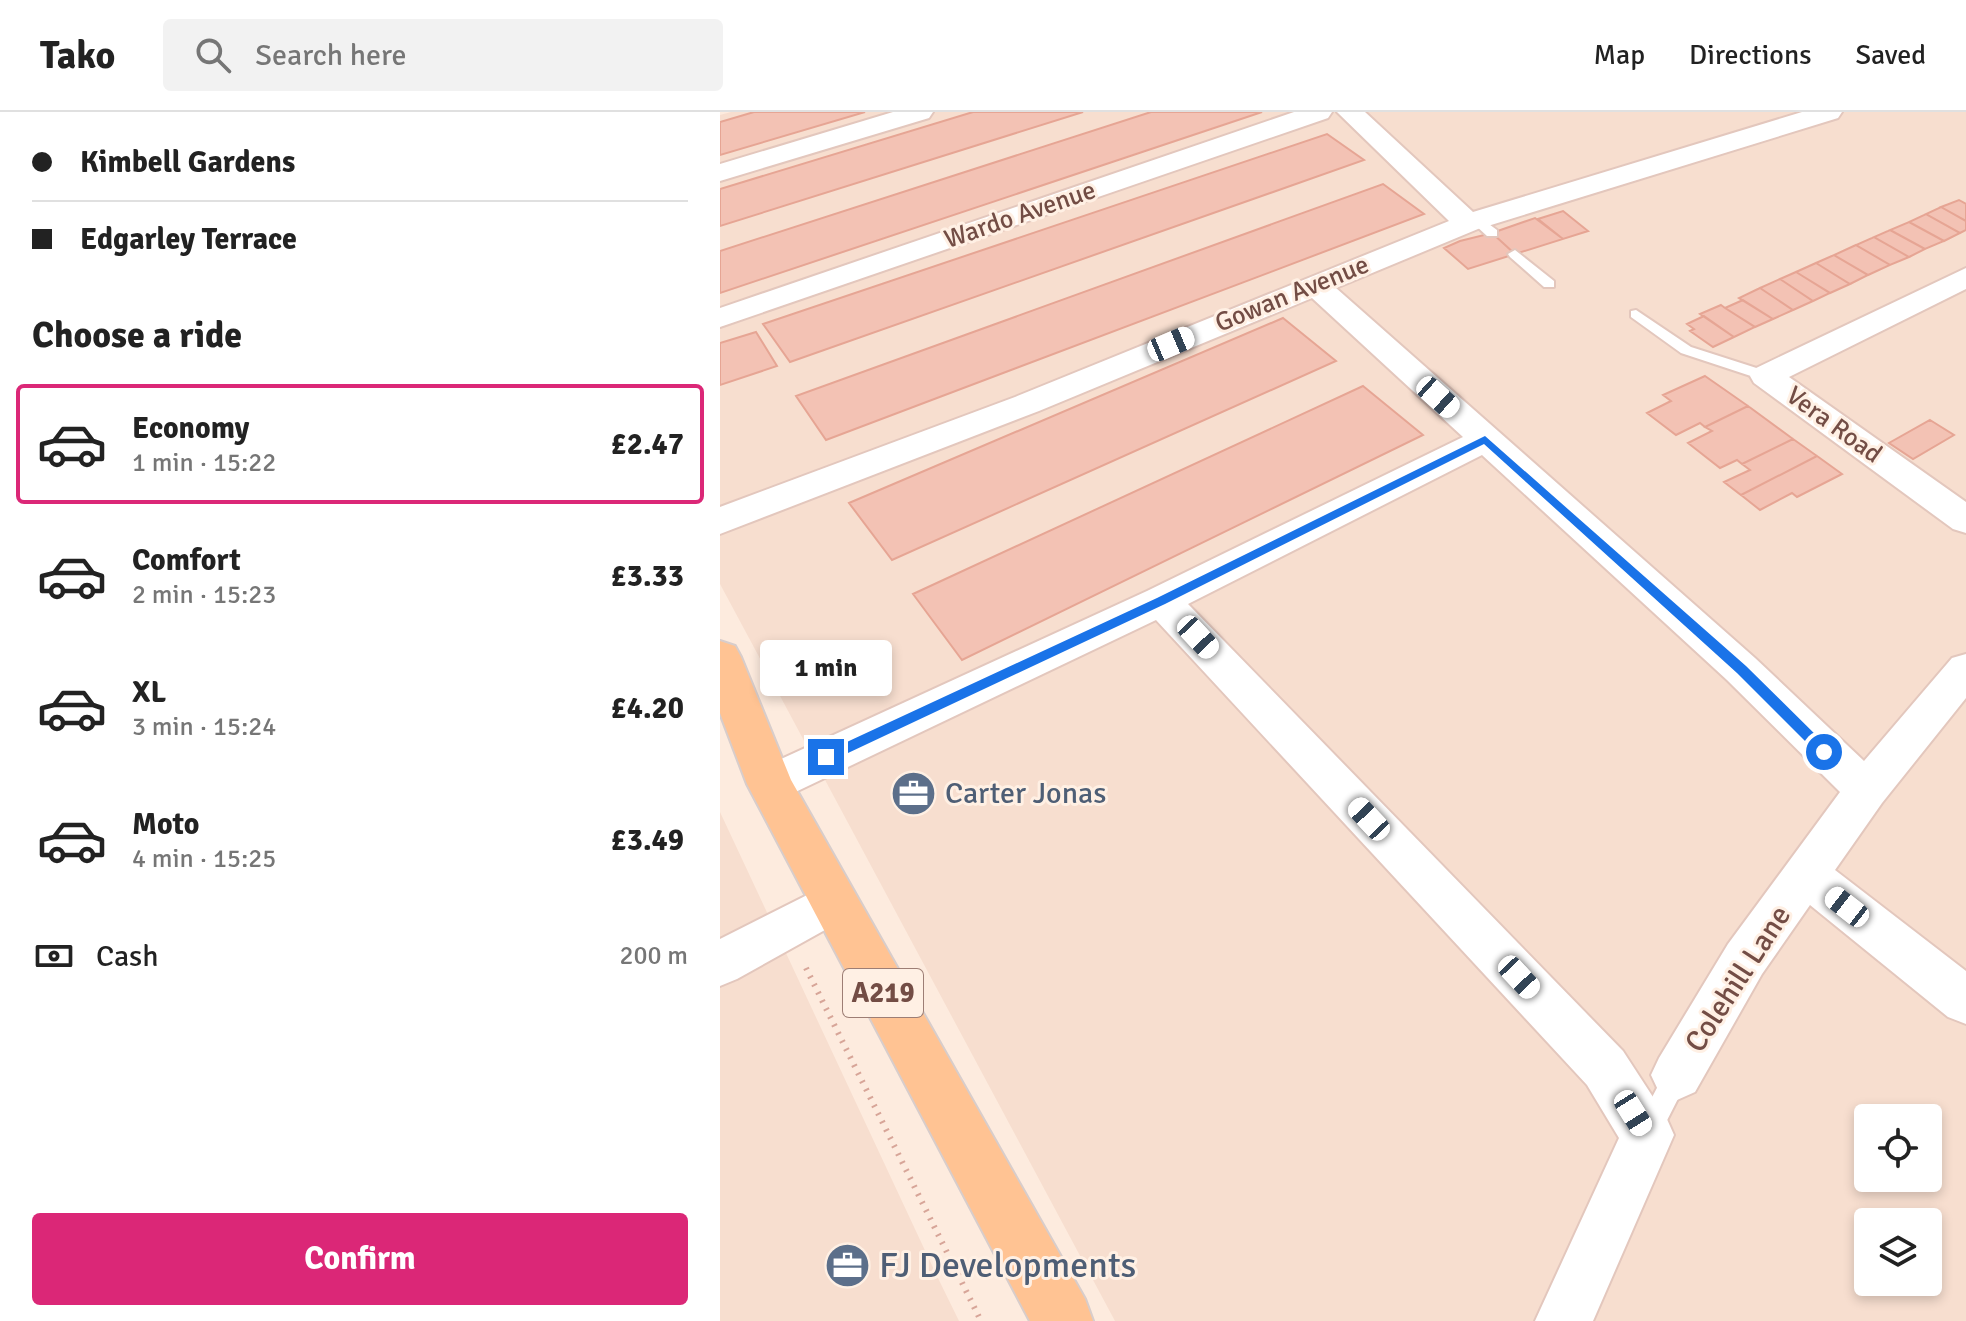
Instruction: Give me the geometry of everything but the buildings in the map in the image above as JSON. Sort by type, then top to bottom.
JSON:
[{"type":"main road","name":"A219","points":[[720,657],[770,784],[1063,1321]]},
{"type":"street","points":[[720,173],[920,112]]},
{"type":"street","name":"Wardo Avenue","points":[[720,318],[1319,112]]},
{"type":"street","points":[[1350,112],[1479,226]]},
{"type":"street","name":"Gowan Avenue","points":[[720,521],[1027,404],[1315,285],[1479,226],[1829,112]]},
{"type":"street","name":"Vera Road","points":[[1966,277],[1766,376],[1966,520]]},
{"type":"street","points":[[1315,285],[1741,669],[1866,790]]},
{"type":"street","points":[[770,784],[1161,601],[1485,440]]},
{"type":"street","points":[[1161,601],[1605,1068],[1647,1135]]},
{"type":"street","name":"Colehill Lane","points":[[1677,1075],[1745,959],[1866,790],[1959,692]]},
{"type":"street","points":[[1806,874],[1966,1001]]},
{"type":"street","points":[[720,964],[833,902]]},
{"type":"street","name":"Colehill Lane","points":[[1564,1321],[1647,1135]]},
{"type":"lane","points":[[1515,254],[1549,284]]},
{"type":"lane","points":[[1636,314],[1686,350],[1766,376]]},
{"type":"lane","name":"Colehill Lane","points":[[1647,1135],[1677,1075]]},
{"type":"path","points":[[784,929],[807,969],[981,1321]]},
{"type":"shaded area","points":[[731,112],[1966,112],[1966,1321],[1115,1321],[720,584],[720,115]]},
{"type":"shaded area","points":[[720,812],[936,1274],[959,1321],[720,1321]]},
{"type":"place","name":"Carter Jonas","points":[[914,793]]},
{"type":"place","name":"FJ Developments","points":[[848,1265]]},
{"type":"route","points":[[826,757],[1161,601],[1485,440],[1741,669],[1824,752]]}]
